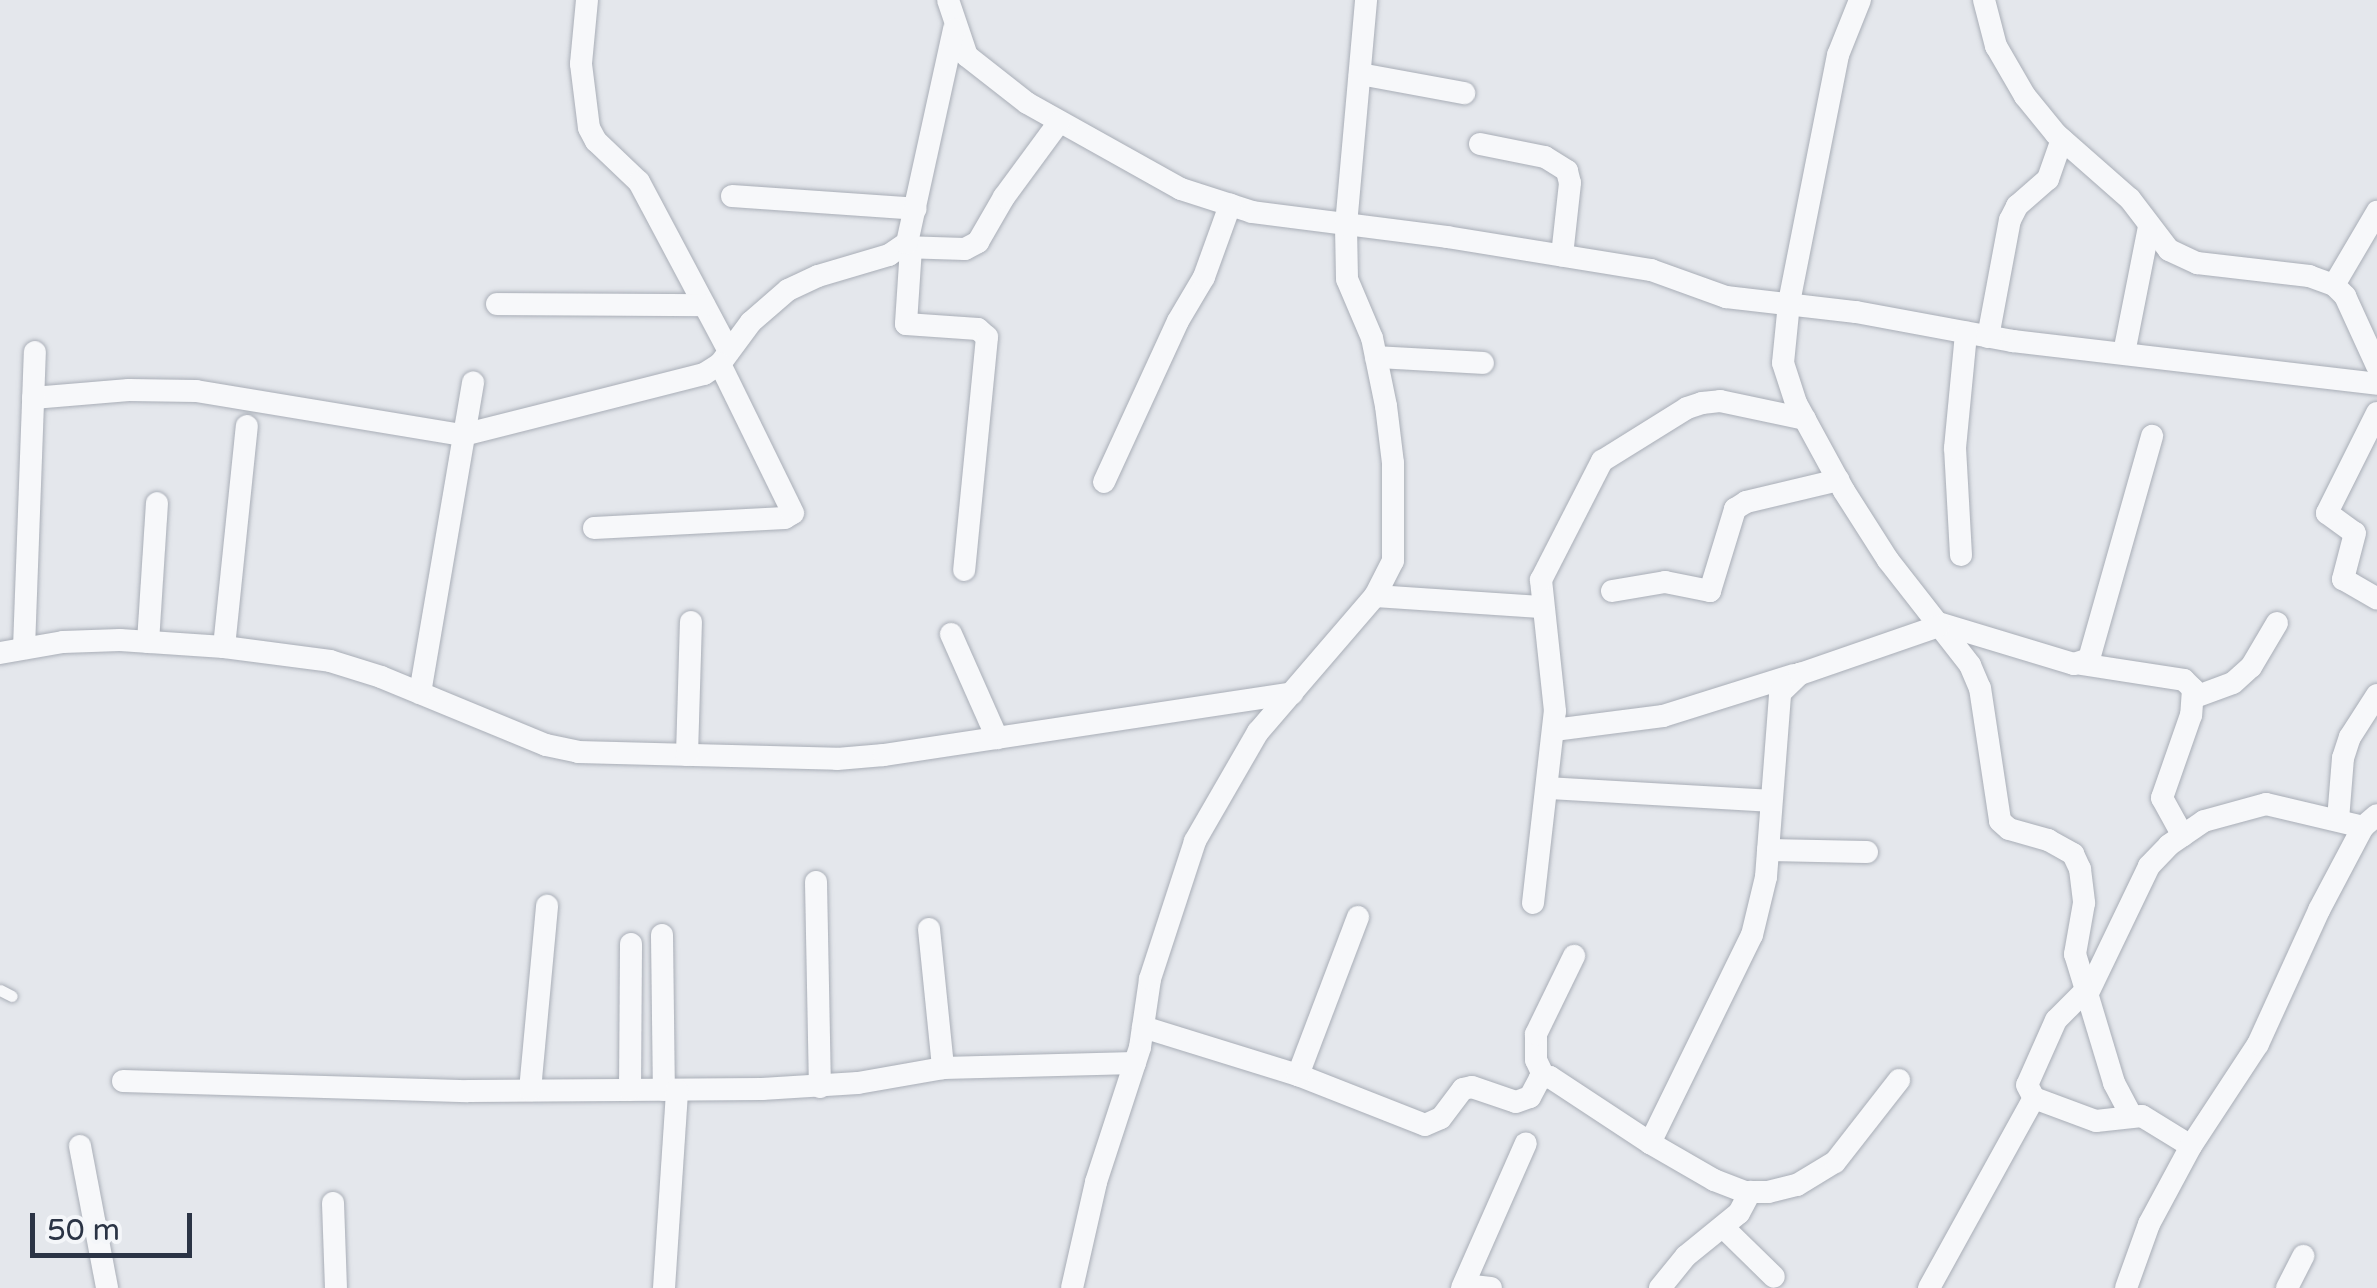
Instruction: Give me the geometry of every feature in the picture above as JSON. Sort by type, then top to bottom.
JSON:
[{"type":"street","points":[[587,0],[581,64],[589,128],[596,141],[638,182],[704,305],[724,358],[794,509],[791,516],[594,528]]},
{"type":"street","points":[[949,0],[967,56],[1059,122],[1181,189],[1252,212],[1651,270],[1726,297],[1789,303],[1977,335],[2376,379],[2345,296],[2334,285],[2309,276],[2197,264],[2169,250],[2130,199],[2062,139],[2025,96],[1996,46],[1984,0]]},
{"type":"street","points":[[1072,1288],[1096,1182],[1134,1063],[1166,923],[1195,842],[1258,732],[1375,596],[1393,561],[1393,463],[1376,356],[1347,279],[1346,225],[1366,0]]},
{"type":"street","points":[[1860,0],[1838,55],[1789,303],[1783,363],[1805,419],[1838,480],[1888,560],[1970,665],[1980,688],[2000,820],[2009,829],[2048,840],[2073,854],[2080,869],[2084,902],[2075,954],[2114,1083],[2132,1118]]},
{"type":"street","points":[[954,25],[906,248],[906,324],[978,329],[987,336],[964,570]]},
{"type":"street","points":[[1360,74],[1464,93]]},
{"type":"street","points":[[33,398],[128,390],[196,391],[463,434],[704,374],[788,290],[906,248],[965,249],[978,242],[1004,197],[1059,122]]},
{"type":"street","points":[[1962,555],[1955,448],[1977,335],[2010,220],[2017,206],[2048,179],[2062,139]]},
{"type":"street","points":[[1480,144],[1545,158],[1567,171],[1570,183],[1562,256]]},
{"type":"street","points":[[732,196],[916,209]]},
{"type":"street","points":[[1104,482],[1178,321],[1204,278],[1230,205]]},
{"type":"street","points":[[2334,285],[2377,212]]},
{"type":"street","points":[[2124,353],[2149,227]]},
{"type":"street","points":[[497,304],[704,305]]},
{"type":"street","points":[[24,648],[35,352]]},
{"type":"street","points":[[1376,356],[1484,363]]},
{"type":"street","points":[[420,694],[473,382]]},
{"type":"street","points":[[1533,903],[1554,730],[1554,683],[1540,580],[1602,461],[1614,450],[1702,403],[1720,402],[1805,419]]},
{"type":"street","points":[[2377,413],[2328,513],[2355,533],[2343,579],[2377,600]]},
{"type":"street","points":[[224,647],[247,426]]},
{"type":"street","points":[[2081,664],[2094,649],[2152,436]]},
{"type":"street","points":[[1612,591],[1651,582],[1710,591],[1732,514],[1740,505],[1838,480]]},
{"type":"street","points":[[148,642],[157,503]]},
{"type":"street","points":[[1375,596],[1542,607]]},
{"type":"street","points":[[687,755],[691,622]]},
{"type":"street","points":[[2183,836],[2162,798],[2196,697],[2233,682],[2251,668],[2277,623]]},
{"type":"street","points":[[1554,730],[1663,716],[1800,674],[1937,624],[2081,664],[2184,680],[2196,697]]},
{"type":"street","points":[[951,634],[997,738]]},
{"type":"street","points":[[0,653],[63,642],[148,642],[330,661],[564,750],[687,755],[837,759],[1292,693]]},
{"type":"street","points":[[1650,1144],[1752,935],[1766,877],[1776,709],[1787,683],[1800,674]]},
{"type":"street","points":[[2338,820],[2343,758],[2350,737],[2377,695]]},
{"type":"street","points":[[1548,788],[1771,801]]},
{"type":"street","points":[[2126,1288],[2149,1224],[2191,1146],[2258,1044],[2369,832],[2338,820],[2266,804],[2235,809],[2183,836],[2149,866],[2087,992],[2056,1020],[2027,1085],[2034,1098],[2096,1122],[2142,1116],[2191,1146]]},
{"type":"street","points":[[1768,850],[1867,852]]},
{"type":"street","points":[[816,882],[820,1087]]},
{"type":"street","points":[[530,1090],[547,906]]},
{"type":"street","points":[[1298,1075],[1358,917]]},
{"type":"street","points":[[929,929],[943,1068]]},
{"type":"street","points":[[662,935],[670,1090],[664,1288]]},
{"type":"street","points":[[630,1090],[631,944]]},
{"type":"street","points":[[1574,956],[1536,1034],[1536,1060],[1544,1076],[1714,1180],[1750,1192],[1797,1184],[1836,1162],[1900,1080]]},
{"type":"street","points":[[1143,1027],[1298,1075],[1425,1125],[1441,1118],[1464,1089],[1516,1102],[1530,1097],[1544,1076]]},
{"type":"street","points":[[123,1080],[670,1090],[820,1087],[943,1068],[1134,1063]]},
{"type":"street","points":[[1929,1288],[2034,1098]]},
{"type":"street","points":[[1491,1288],[1463,1287],[1526,1143]]},
{"type":"street","points":[[80,1146],[106,1288]]},
{"type":"street","points":[[1660,1288],[1686,1256],[1740,1213],[1750,1192]]},
{"type":"street","points":[[333,1203],[336,1288]]},
{"type":"street","points":[[1723,1228],[1774,1276]]},
{"type":"street","points":[[2286,1288],[2303,1256]]}]
